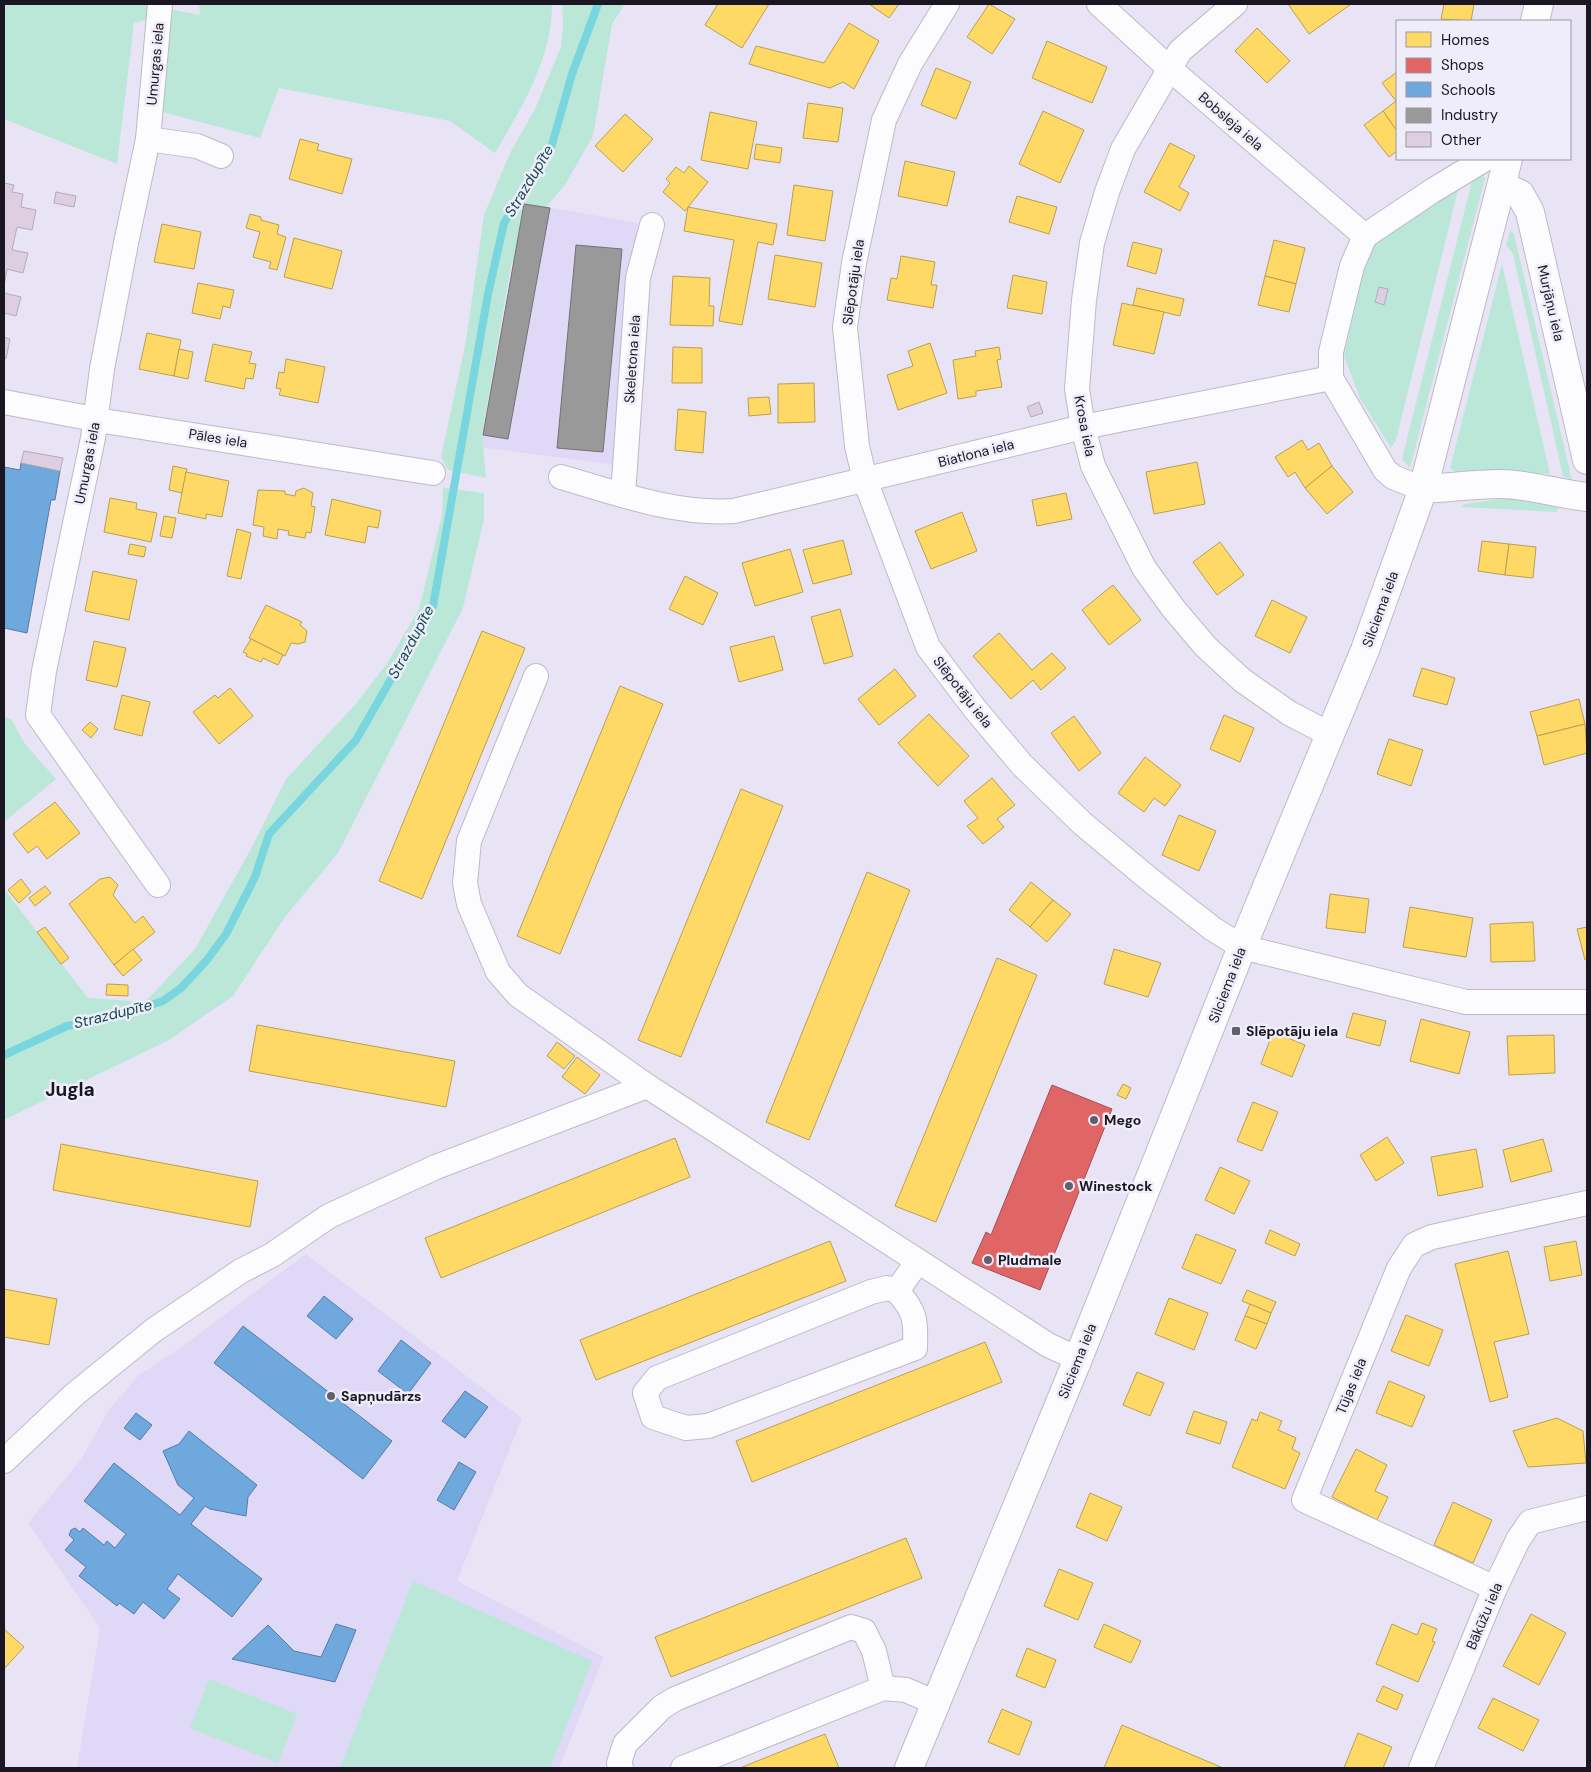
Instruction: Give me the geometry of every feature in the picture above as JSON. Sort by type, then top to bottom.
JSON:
[{"type":"street","name":"Umurgas iela","points":[[158,885],[38,715],[44,670],[96,419],[104,360],[148,140],[160,4]]},
{"type":"street","name":"Slēpotāju iela","points":[[947,4],[910,64],[884,120],[854,263],[845,326],[856,437],[865,480],[928,647],[975,709],[1022,765],[1083,824],[1156,885],[1213,929],[1242,947],[1466,1002],[1587,1002]]},
{"type":"street","name":"Bobsleja iela","points":[[1099,4],[1170,69],[1365,236]]},
{"type":"street","name":"Krosa iela","points":[[1235,4],[1180,52],[1123,149],[1107,192],[1092,243],[1084,300],[1078,389],[1082,427],[1093,466],[1144,568],[1173,608],[1206,647],[1242,680],[1289,713],[1330,735]]},
{"type":"street","points":[[1535,20],[1539,4]]},
{"type":"street","points":[[148,140],[197,146],[221,156]]},
{"type":"street","points":[[1483,160],[1432,191],[1365,236],[1352,266],[1331,352],[1331,378],[1386,470],[1393,478],[1423,489],[1499,484],[1533,486],[1561,495],[1587,497]]},
{"type":"street","points":[[1502,186],[1508,160]]},
{"type":"street","name":"Murjāņu iela","points":[[1502,186],[1520,194],[1530,212],[1587,460]]},
{"type":"street","name":"Silciema iela","points":[[909,1768],[1078,1359],[1242,947],[1365,650],[1423,489],[1502,186]]},
{"type":"street","name":"Skeletona iela","points":[[623,495],[638,278],[652,225]]},
{"type":"street","name":"Biatlona iela","points":[[561,477],[623,495],[705,513],[734,511],[1082,427],[1331,378]]},
{"type":"street","name":"Pāles iela","points":[[4,402],[96,419],[433,474]]},
{"type":"street","points":[[536,676],[469,841],[465,883],[469,904],[498,972],[518,995],[647,1086],[1048,1345],[1078,1359]]},
{"type":"street","points":[[4,1461],[75,1394],[154,1330],[241,1271],[272,1255],[330,1216],[436,1167],[647,1086]]},
{"type":"street","name":"Tūjas iela","points":[[1495,1588],[1304,1500],[1399,1268],[1414,1245],[1432,1236],[1587,1203]]},
{"type":"street","points":[[897,1291],[918,1260]]},
{"type":"street","points":[[887,1288],[897,1291],[910,1305],[916,1320],[915,1348],[708,1426],[686,1428],[653,1417],[645,1394],[657,1378],[871,1292],[887,1288]]},
{"type":"street","name":"Bākūžu iela","points":[[1421,1768],[1495,1588],[1518,1540],[1530,1522],[1587,1508]]},
{"type":"street","points":[[621,1768],[619,1763],[626,1744],[662,1707],[675,1699],[851,1627],[864,1631],[874,1651],[883,1688]]},
{"type":"street","points":[[683,1768],[883,1688],[906,1690],[936,1704]]},
{"type":"shaded area","points":[[524,203],[638,223],[616,465],[480,447]]},
{"type":"shaded area","points":[[306,1254],[522,1418],[457,1581],[604,1657],[559,1768],[77,1768],[100,1628],[28,1523],[81,1460],[108,1411],[139,1375],[186,1344]]},
{"type":"green space","points":[[4,4],[148,4],[147,20],[134,23],[117,164],[4,119]]},
{"type":"green space","points":[[199,4],[552,4],[547,44],[534,82],[495,153],[450,121],[279,88],[260,138],[159,111],[169,9],[200,15]]},
{"type":"green space","points":[[562,4],[625,4],[612,24],[593,136],[565,185],[546,207],[511,265],[482,435],[486,478],[448,470],[441,457],[466,341],[484,215],[510,153],[535,109],[561,47]]},
{"type":"green space","points":[[1480,172],[1485,178],[1410,468],[1402,459],[1473,177]]},
{"type":"green space","points":[[1458,190],[1396,440],[1391,448],[1360,398],[1344,356],[1368,250],[1396,224]]},
{"type":"green space","points":[[1510,230],[1514,234],[1572,480],[1563,476],[1513,254],[1506,245]]},
{"type":"green space","points":[[1502,264],[1550,474],[1496,470],[1459,474],[1450,468]]},
{"type":"green space","points":[[443,488],[484,493],[484,519],[463,608],[338,853],[285,917],[233,996],[169,1040],[4,1120],[4,889],[88,998],[145,1002],[195,949],[253,845],[286,779],[355,705],[388,662],[419,609],[442,515]]},
{"type":"green space","points":[[1522,496],[1558,504],[1557,512],[1461,507],[1465,504]]},
{"type":"green space","points":[[4,717],[11,719],[25,744],[56,779],[4,822]]},
{"type":"green space","points":[[413,1581],[592,1661],[550,1768],[340,1768]]},
{"type":"green space","points":[[209,1679],[297,1714],[278,1763],[190,1728]]},
{"type":"building: Homes","points":[[718,4],[769,4],[742,48],[705,25]]},
{"type":"building: Homes","points":[[869,4],[899,4],[889,18]]},
{"type":"building: Homes","points":[[989,4],[1015,19],[992,54],[967,37]]},
{"type":"building: Homes","points":[[1288,4],[1349,4],[1350,5],[1309,34]]},
{"type":"building: Homes","points":[[1444,4],[1474,4],[1471,20],[1441,19]]},
{"type":"building: Homes","points":[[849,23],[879,41],[854,89],[843,82],[830,88],[749,64],[756,46],[824,63]]},
{"type":"building: Homes","points":[[1257,28],[1290,61],[1267,83],[1235,51]]},
{"type":"building: Homes","points":[[1047,41],[1107,67],[1092,103],[1032,78]]},
{"type":"building: Homes","points":[[936,68],[971,82],[956,119],[921,105]]},
{"type":"building: Homes","points":[[1396,73],[1396,101],[1382,83]]},
{"type":"building: Homes","points":[[1396,101],[1396,130],[1383,111]]},
{"type":"building: Homes","points":[[808,103],[843,108],[838,142],[803,138]]},
{"type":"building: Homes","points":[[1043,111],[1084,130],[1060,183],[1019,164]]},
{"type":"building: Homes","points":[[1383,111],[1396,130],[1396,152],[1389,157],[1364,125]]},
{"type":"building: Homes","points":[[710,112],[757,122],[748,169],[701,160]]},
{"type":"building: Homes","points":[[625,114],[653,139],[623,172],[595,146]]},
{"type":"building: Homes","points":[[300,139],[319,144],[317,150],[352,159],[342,194],[289,179]]},
{"type":"building: Homes","points":[[1170,143],[1195,156],[1179,187],[1189,193],[1180,211],[1144,192]]},
{"type":"building: Homes","points":[[756,144],[782,148],[780,163],[754,159]]},
{"type":"building: Homes","points":[[905,161],[955,172],[947,206],[898,196]]},
{"type":"building: Homes","points":[[689,166],[708,182],[685,211],[663,192],[670,183],[666,179],[676,167],[684,173]]},
{"type":"building: Homes","points":[[794,185],[833,191],[825,241],[787,235]]},
{"type":"building: Homes","points":[[1017,196],[1057,207],[1049,234],[1009,222]]},
{"type":"building: Homes","points":[[688,207],[777,224],[773,245],[758,242],[742,325],[719,321],[734,240],[684,231]]},
{"type":"building: Homes","points":[[250,214],[261,217],[261,220],[279,225],[277,234],[286,237],[277,270],[269,268],[271,262],[253,257],[260,232],[246,228]]},
{"type":"building: Homes","points":[[162,224],[201,232],[194,269],[154,262]]},
{"type":"building: Homes","points":[[294,238],[342,251],[332,289],[284,277]]},
{"type":"building: Homes","points":[[1274,240],[1305,248],[1296,284],[1265,276]]},
{"type":"building: Homes","points":[[1133,242],[1162,249],[1156,274],[1127,266]]},
{"type":"building: Homes","points":[[775,255],[822,263],[815,307],[768,299]]},
{"type":"building: Homes","points":[[901,256],[935,262],[931,285],[937,285],[933,308],[887,300],[891,278],[897,279]]},
{"type":"building: Homes","points":[[1013,275],[1047,282],[1042,314],[1007,308]]},
{"type":"building: Homes","points":[[673,276],[710,278],[709,306],[714,306],[713,326],[670,325]]},
{"type":"building: Homes","points":[[1265,276],[1296,284],[1289,312],[1258,305]]},
{"type":"building: Homes","points":[[198,283],[234,290],[230,308],[223,306],[220,319],[192,313]]},
{"type":"building: Homes","points":[[1137,288],[1184,299],[1180,316],[1133,305]]},
{"type":"building: Homes","points":[[1122,303],[1164,312],[1154,354],[1113,345]]},
{"type":"building: Homes","points":[[147,333],[181,340],[174,376],[139,369]]},
{"type":"building: Homes","points":[[930,343],[947,393],[898,410],[887,375],[913,366],[908,351]]},
{"type":"building: Homes","points":[[213,344],[252,352],[249,363],[256,364],[253,379],[246,378],[244,389],[205,381]]},
{"type":"building: Homes","points":[[673,347],[702,348],[702,383],[672,383]]},
{"type":"building: Homes","points":[[999,347],[1001,359],[997,360],[1002,387],[976,391],[976,396],[958,399],[953,360],[976,356],[975,351]]},
{"type":"building: Homes","points":[[179,349],[193,352],[188,379],[174,376]]},
{"type":"building: Homes","points":[[286,359],[325,367],[318,403],[279,395],[281,389],[276,388],[279,372],[284,373]]},
{"type":"building: Homes","points":[[814,383],[815,422],[778,423],[778,384]]},
{"type":"building: Homes","points":[[769,397],[771,414],[749,416],[748,398]]},
{"type":"building: Homes","points":[[678,409],[706,412],[703,453],[675,450]]},
{"type":"building: Homes","points":[[1302,440],[1308,450],[1319,443],[1332,466],[1305,488],[1295,472],[1288,477],[1275,457]]},
{"type":"building: Homes","points":[[1197,462],[1205,504],[1154,514],[1146,472]]},
{"type":"building: Homes","points":[[173,466],[187,469],[182,493],[169,490]]},
{"type":"building: Homes","points":[[1332,466],[1353,492],[1327,514],[1305,488]]},
{"type":"building: Homes","points":[[186,472],[229,481],[222,517],[206,514],[206,519],[178,513]]},
{"type":"building: Homes","points":[[304,488],[313,493],[311,506],[315,507],[311,533],[306,532],[305,538],[288,535],[289,531],[278,529],[277,539],[263,536],[264,527],[253,525],[258,490],[285,491],[285,494],[295,496],[296,491]]},
{"type":"building: Homes","points":[[1066,493],[1072,519],[1037,526],[1032,500]]},
{"type":"building: Homes","points":[[110,498],[137,503],[136,509],[157,513],[151,542],[104,532]]},
{"type":"building: Homes","points":[[332,499],[381,511],[378,528],[368,526],[365,543],[325,535]]},
{"type":"building: Homes","points":[[962,512],[977,551],[931,569],[915,531]]},
{"type":"building: Homes","points":[[164,516],[176,518],[172,538],[160,536]]},
{"type":"building: Homes","points":[[237,529],[251,533],[241,579],[227,576]]},
{"type":"building: Homes","points":[[843,540],[852,574],[813,584],[803,550]]},
{"type":"building: Homes","points":[[1482,541],[1509,544],[1505,575],[1478,571]]},
{"type":"building: Homes","points":[[1220,542],[1244,575],[1217,595],[1193,562]]},
{"type":"building: Homes","points":[[130,544],[146,547],[144,557],[128,554]]},
{"type":"building: Homes","points":[[1509,544],[1536,547],[1533,578],[1505,575]]},
{"type":"building: Homes","points":[[790,549],[803,592],[755,606],[742,563]]},
{"type":"building: Homes","points":[[93,571],[137,580],[129,620],[85,611]]},
{"type":"building: Homes","points":[[685,576],[718,593],[703,625],[669,609]]},
{"type":"building: Homes","points":[[1113,585],[1141,620],[1109,645],[1082,610]]},
{"type":"building: Homes","points":[[1272,600],[1307,617],[1290,653],[1255,636]]},
{"type":"building: Homes","points":[[266,605],[302,622],[300,625],[307,631],[305,642],[291,643],[285,656],[249,638]]},
{"type":"building: Homes","points":[[840,609],[853,656],[824,664],[811,617]]},
{"type":"building: Homes","points":[[482,631],[525,648],[422,899],[379,881]]},
{"type":"building: Homes","points":[[999,633],[1032,670],[1052,653],[1066,668],[1041,690],[1033,680],[1011,699],[973,656]]},
{"type":"building: Homes","points":[[774,636],[783,670],[739,682],[730,647]]},
{"type":"building: Homes","points":[[251,639],[283,655],[278,665],[263,658],[261,662],[246,656],[247,654],[243,652]]},
{"type":"building: Homes","points":[[94,641],[126,648],[117,687],[86,680]]},
{"type":"building: Homes","points":[[1422,668],[1455,678],[1447,705],[1413,696]]},
{"type":"building: Homes","points":[[895,669],[916,696],[879,725],[858,699]]},
{"type":"building: Homes","points":[[620,686],[663,704],[560,954],[517,936]]},
{"type":"building: Homes","points":[[230,688],[253,716],[219,744],[193,712],[215,695],[218,698]]},
{"type":"building: Homes","points":[[122,695],[150,702],[142,736],[114,729]]},
{"type":"building: Homes","points":[[1579,699],[1585,724],[1537,736],[1530,712]]},
{"type":"building: Homes","points":[[929,714],[969,756],[938,786],[898,743]]},
{"type":"building: Homes","points":[[1224,715],[1254,728],[1240,762],[1210,749]]},
{"type":"building: Homes","points":[[1074,716],[1101,753],[1079,771],[1051,733]]},
{"type":"building: Homes","points":[[90,722],[98,729],[91,738],[82,730]]},
{"type":"building: Homes","points":[[1585,724],[1587,753],[1544,765],[1537,736]]},
{"type":"building: Homes","points":[[1389,739],[1423,750],[1411,786],[1377,774]]},
{"type":"building: Homes","points":[[1145,757],[1181,785],[1165,806],[1154,798],[1144,812],[1118,793]]},
{"type":"building: Homes","points":[[992,778],[1015,805],[997,819],[1004,827],[983,844],[967,826],[978,818],[964,801]]},
{"type":"building: Homes","points":[[741,789],[783,806],[681,1057],[638,1040]]},
{"type":"building: Homes","points":[[55,802],[80,833],[47,859],[37,846],[28,853],[13,834]]},
{"type":"building: Homes","points":[[1179,815],[1216,831],[1199,871],[1162,855]]},
{"type":"building: Homes","points":[[867,872],[910,890],[809,1140],[766,1122]]},
{"type":"building: Homes","points":[[110,877],[118,885],[113,895],[135,923],[143,916],[155,932],[114,965],[69,904],[100,879]]},
{"type":"building: Homes","points":[[21,879],[31,892],[19,903],[8,890]]},
{"type":"building: Homes","points":[[1031,882],[1053,900],[1030,927],[1009,910]]},
{"type":"building: Homes","points":[[45,886],[51,893],[35,906],[29,898]]},
{"type":"building: Homes","points":[[1330,894],[1369,899],[1365,933],[1326,928]]},
{"type":"building: Homes","points":[[1053,900],[1071,914],[1047,942],[1030,927]]},
{"type":"building: Homes","points":[[1410,907],[1473,918],[1466,957],[1403,947]]},
{"type":"building: Homes","points":[[1533,922],[1535,961],[1491,962],[1490,924]]},
{"type":"building: Homes","points":[[45,927],[69,958],[61,964],[37,932]]},
{"type":"building: Homes","points":[[1587,927],[1587,959],[1585,960],[1577,929]]},
{"type":"building: Homes","points":[[133,949],[142,960],[123,976],[114,965]]},
{"type":"building: Homes","points":[[1114,949],[1161,963],[1148,997],[1104,984]]},
{"type":"building: Homes","points":[[997,958],[1037,975],[936,1222],[895,1206]]},
{"type":"building: Homes","points":[[107,984],[128,985],[128,996],[106,995]]},
{"type":"building: Homes","points":[[1353,1013],[1386,1021],[1380,1046],[1346,1037]]},
{"type":"building: Homes","points":[[1421,1019],[1470,1032],[1459,1074],[1410,1061]]},
{"type":"building: Homes","points":[[257,1025],[455,1061],[446,1107],[249,1071]]},
{"type":"building: Homes","points":[[1273,1032],[1305,1045],[1292,1077],[1261,1064]]},
{"type":"building: Homes","points":[[1554,1035],[1555,1073],[1509,1075],[1507,1036]]},
{"type":"building: Homes","points":[[557,1042],[575,1056],[564,1069],[547,1056]]},
{"type":"building: Homes","points":[[577,1057],[600,1075],[585,1094],[562,1077]]},
{"type":"building: Homes","points":[[1123,1084],[1131,1088],[1126,1099],[1117,1095]]},
{"type":"building: Homes","points":[[1253,1102],[1278,1112],[1262,1151],[1237,1141]]},
{"type":"building: Homes","points":[[1387,1137],[1404,1163],[1376,1181],[1360,1155]]},
{"type":"building: Homes","points":[[675,1138],[690,1177],[441,1278],[425,1238]]},
{"type":"building: Homes","points":[[1543,1139],[1552,1171],[1511,1182],[1503,1150]]},
{"type":"building: Homes","points":[[61,1144],[258,1181],[250,1227],[53,1190]]},
{"type":"building: Homes","points":[[1476,1149],[1483,1187],[1438,1196],[1431,1157]]},
{"type":"building: Homes","points":[[1220,1167],[1250,1181],[1234,1214],[1205,1200]]},
{"type":"building: Homes","points":[[1270,1230],[1300,1244],[1295,1256],[1265,1243]]},
{"type":"building: Homes","points":[[1196,1234],[1236,1250],[1221,1284],[1182,1268]]},
{"type":"building: Homes","points":[[830,1241],[846,1281],[596,1380],[580,1340]]},
{"type":"building: Homes","points":[[1576,1241],[1582,1275],[1550,1281],[1544,1247]]},
{"type":"building: Homes","points":[[1508,1251],[1529,1334],[1494,1342],[1508,1397],[1490,1402],[1455,1264]]},
{"type":"building: Homes","points":[[4,1289],[57,1299],[49,1345],[4,1337]]},
{"type":"building: Homes","points":[[1247,1290],[1276,1302],[1271,1313],[1242,1301]]},
{"type":"building: Homes","points":[[1169,1298],[1208,1313],[1194,1350],[1155,1334]]},
{"type":"building: Homes","points":[[1250,1304],[1271,1313],[1267,1324],[1245,1316]]},
{"type":"building: Homes","points":[[1406,1315],[1443,1330],[1429,1366],[1391,1351]]},
{"type":"building: Homes","points":[[1245,1316],[1267,1324],[1256,1349],[1235,1340]]},
{"type":"building: Homes","points":[[985,1342],[1002,1382],[752,1482],[736,1441]]},
{"type":"building: Homes","points":[[1137,1372],[1164,1383],[1150,1416],[1123,1405]]},
{"type":"building: Homes","points":[[1389,1381],[1425,1396],[1412,1427],[1376,1413]]},
{"type":"building: Homes","points":[[1194,1411],[1227,1422],[1220,1444],[1186,1433]]},
{"type":"building: Homes","points":[[1260,1412],[1282,1421],[1278,1430],[1296,1438],[1292,1449],[1300,1453],[1285,1489],[1232,1467],[1252,1419],[1257,1421]]},
{"type":"building: Homes","points":[[1557,1418],[1583,1431],[1586,1463],[1528,1467],[1513,1431]]},
{"type":"building: Homes","points":[[1356,1449],[1387,1465],[1375,1491],[1388,1497],[1377,1520],[1332,1497]]},
{"type":"building: Homes","points":[[1090,1493],[1122,1507],[1107,1541],[1076,1527]]},
{"type":"building: Homes","points":[[1453,1502],[1492,1520],[1473,1563],[1434,1545]]},
{"type":"building: Homes","points":[[906,1538],[922,1578],[671,1677],[655,1637]]},
{"type":"building: Homes","points":[[1059,1569],[1093,1583],[1078,1620],[1044,1606]]},
{"type":"building: Homes","points":[[1531,1614],[1566,1633],[1539,1685],[1503,1666]]},
{"type":"building: Homes","points":[[1422,1623],[1437,1629],[1432,1641],[1435,1642],[1418,1682],[1376,1664],[1392,1624],[1417,1635]]},
{"type":"building: Homes","points":[[1104,1624],[1141,1641],[1131,1663],[1094,1647]]},
{"type":"building: Homes","points":[[4,1629],[24,1647],[4,1669]]},
{"type":"building: Homes","points":[[1027,1648],[1056,1660],[1045,1688],[1016,1676]]},
{"type":"building: Homes","points":[[1383,1686],[1403,1695],[1397,1710],[1376,1701]]},
{"type":"building: Homes","points":[[1493,1698],[1539,1720],[1523,1751],[1478,1728]]},
{"type":"building: Homes","points":[[1002,1709],[1032,1722],[1019,1755],[988,1742]]},
{"type":"building: Homes","points":[[1122,1725],[1223,1768],[1104,1768]]},
{"type":"building: Homes","points":[[1358,1733],[1392,1747],[1383,1768],[1344,1768]]},
{"type":"building: Homes","points":[[825,1734],[839,1768],[740,1768],[802,1743]]},
{"type":"building: Shops","points":[[1052,1085],[1112,1109],[1040,1290],[972,1263],[986,1232],[991,1235]]},
{"type":"building: Schools","points":[[21,463],[60,471],[55,500],[51,500],[27,633],[4,628],[4,467],[20,470]]},
{"type":"building: Schools","points":[[324,1296],[353,1319],[336,1339],[307,1316]]},
{"type":"building: Schools","points":[[243,1326],[392,1441],[363,1479],[214,1363]]},
{"type":"building: Schools","points":[[401,1340],[431,1363],[408,1394],[378,1371]]},
{"type":"building: Schools","points":[[465,1391],[488,1407],[465,1438],[442,1421]]},
{"type":"building: Schools","points":[[136,1413],[152,1425],[140,1440],[124,1428]]},
{"type":"building: Schools","points":[[189,1431],[257,1485],[248,1497],[246,1516],[210,1509],[205,1506],[191,1524],[262,1579],[232,1617],[178,1574],[167,1589],[180,1599],[164,1619],[143,1602],[134,1614],[119,1603],[117,1606],[79,1576],[86,1567],[65,1550],[74,1540],[69,1535],[71,1530],[75,1528],[80,1532],[83,1528],[104,1545],[107,1541],[115,1548],[126,1534],[84,1501],[114,1463],[180,1515],[194,1498],[178,1485],[163,1451],[179,1444]]},
{"type":"building: Schools","points":[[459,1462],[476,1472],[454,1510],[437,1500]]},
{"type":"building: Schools","points":[[336,1624],[356,1630],[335,1682],[232,1659],[268,1625],[294,1651],[321,1657]]},
{"type":"building: Industry","points":[[524,204],[550,208],[508,439],[483,435]]},
{"type":"building: Industry","points":[[576,245],[622,249],[603,452],[557,448]]},
{"type":"building: Other","points":[[4,183],[14,185],[12,192],[23,194],[21,207],[36,210],[32,230],[17,227],[12,250],[28,253],[23,273],[7,269],[4,286]]},
{"type":"building: Other","points":[[56,192],[76,196],[74,207],[54,203]]},
{"type":"building: Other","points":[[1379,287],[1388,289],[1384,305],[1375,302]]},
{"type":"building: Other","points":[[4,293],[21,297],[16,316],[4,313]]},
{"type":"building: Other","points":[[4,337],[10,339],[6,359],[4,358]]},
{"type":"building: Other","points":[[1039,402],[1043,413],[1031,417],[1027,407]]},
{"type":"building: Other","points":[[24,451],[63,458],[60,471],[21,463]]},
{"type":"waterway","name":"Strazdupīte","points":[[4,1055],[67,1026],[111,1018],[163,1001],[181,988],[207,960],[226,934],[255,877],[269,834],[356,740],[433,606],[488,294],[504,223],[551,148],[572,74],[598,4]]},
{"type":"place","name":"Slēpotāju iela","points":[[1236,1031]]},
{"type":"place","name":"Mego","points":[[1094,1120]]},
{"type":"place","name":"Winestock","points":[[1069,1186]]},
{"type":"place","name":"Pludmale","points":[[988,1260]]},
{"type":"place","name":"Sapņudārzs","points":[[331,1396]]},
{"type":"district","name":"Jugla","points":[[70,1089]]}]
